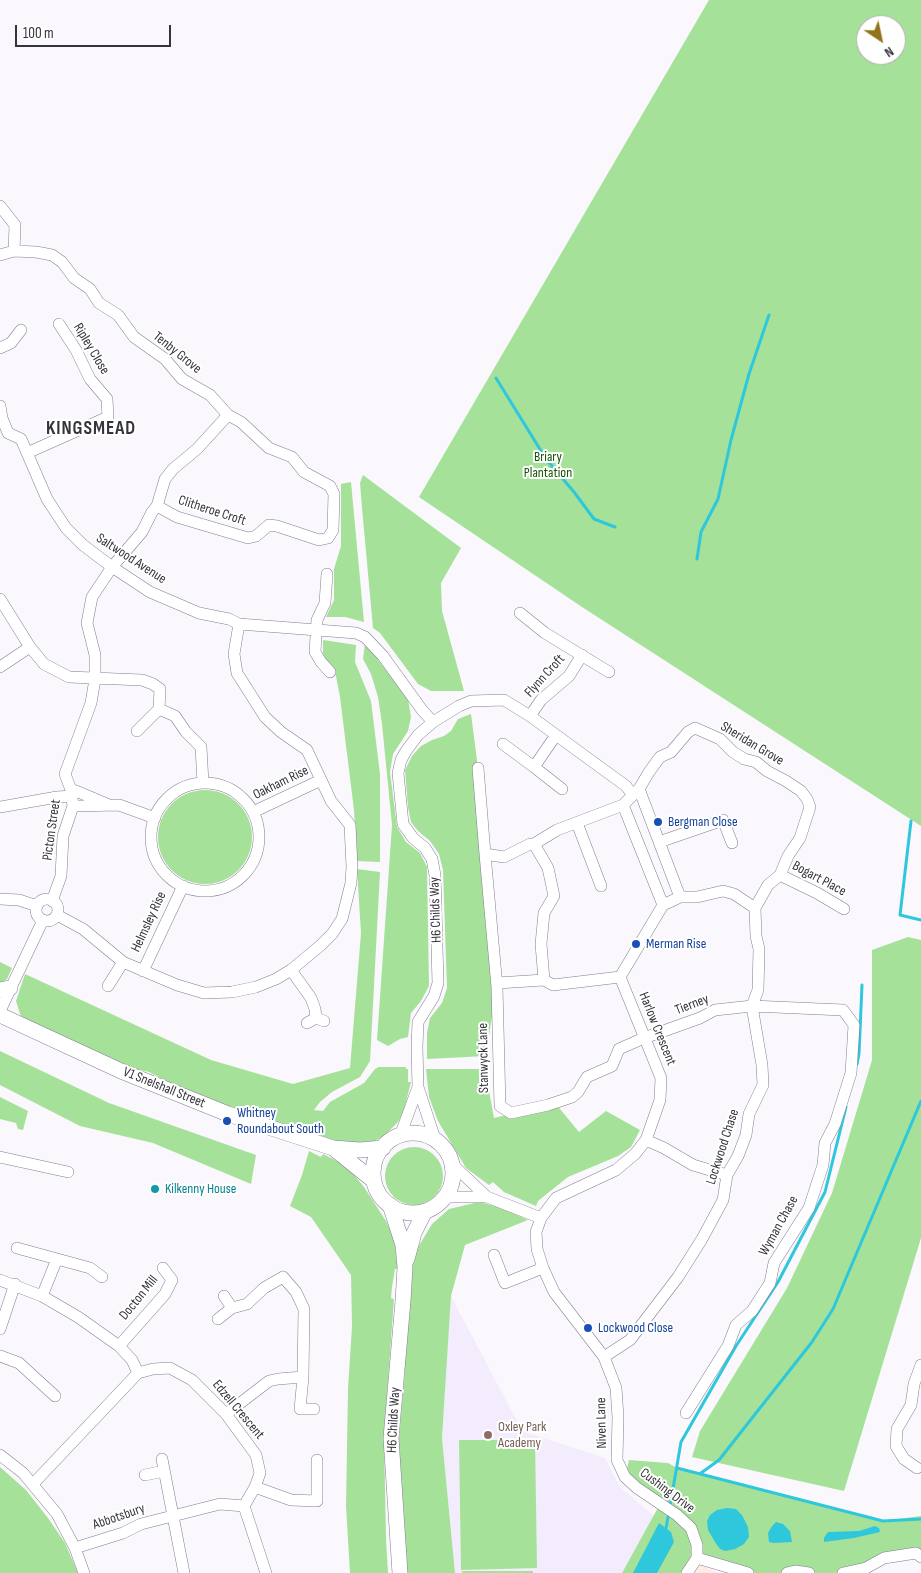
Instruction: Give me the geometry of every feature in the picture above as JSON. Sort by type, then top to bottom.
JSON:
[{"type":"street","points":[[0,206],[15,225],[14,251]]},
{"type":"street","name":"Tenby Grove","points":[[0,255],[14,251],[52,254],[62,262],[74,278],[90,290],[99,303],[118,315],[134,338],[165,359],[182,379],[210,395],[228,415],[241,422],[269,448],[292,457],[304,472],[330,486],[334,494]]},
{"type":"street","name":"Ripley Close","points":[[27,453],[108,417],[107,399],[90,379],[76,350],[59,324]]},
{"type":"street","points":[[0,348],[10,343],[21,330]]},
{"type":"street","name":"Saltwood Avenue","points":[[0,406],[8,433],[21,438],[46,499],[66,528],[83,545],[112,567],[150,592],[199,613],[229,619],[239,624],[356,632],[365,637],[383,656],[432,722]]},
{"type":"street","name":"Picton Street","points":[[52,901],[61,876],[63,836],[72,798],[65,774],[91,703],[96,679],[94,655],[86,623],[92,597],[112,567],[142,532],[156,506],[164,480],[173,469],[197,449],[228,415]]},
{"type":"street","name":"Clitheroe Croft","points":[[156,506],[177,517],[248,538],[256,536],[269,525],[319,540],[328,538],[333,530],[334,494]]},
{"type":"street","points":[[327,574],[325,603],[318,620],[315,652],[330,672]]},
{"type":"street","points":[[0,599],[30,647],[44,664],[69,677],[142,680],[160,689],[159,709],[138,731]]},
{"type":"street","name":"Flynn Croft","points":[[520,613],[545,633],[608,672]]},
{"type":"street","points":[[57,915],[83,928],[123,962],[177,985],[204,993],[232,992],[256,987],[276,979],[291,970],[332,934],[342,919],[351,883],[350,825],[331,801],[306,750],[281,732],[265,717],[238,672],[234,654],[239,624]]},
{"type":"street","points":[[0,667],[30,647]]},
{"type":"street","name":"Flynn Croft","points":[[530,716],[541,700],[569,676],[582,655]]},
{"type":"street","points":[[432,722],[470,701],[499,699],[510,702],[530,716],[626,786],[636,791],[659,842],[680,897]]},
{"type":"street","points":[[159,709],[175,716],[186,732],[201,747],[203,783]]},
{"type":"street","name":"H6 Childs Way","points":[[432,722],[418,735],[406,751],[401,760],[398,773],[404,824],[412,838],[425,848],[432,859],[435,875],[438,983],[434,996],[418,1022],[417,1046],[418,1084],[435,1140]]},
{"type":"street","name":"Sheridan Grove","points":[[636,791],[660,757],[672,752],[688,732],[695,728],[720,739],[732,752],[756,762],[767,771],[801,791],[807,798],[810,807],[800,838],[788,856],[780,875],[768,885],[755,908]]},
{"type":"street","points":[[534,767],[556,735]]},
{"type":"street","points":[[503,744],[562,789]]},
{"type":"street","name":"Stanwyck Lane","points":[[478,768],[497,983],[500,1106],[511,1113],[548,1105],[572,1097],[578,1092],[587,1077],[612,1066],[619,1049],[644,1038]]},
{"type":"street","name":"Oakham Rise","points":[[254,812],[321,780]]},
{"type":"street","points":[[203,783],[218,784],[233,790],[244,800],[254,812],[259,842],[255,856],[246,871],[233,883],[217,889],[200,890],[183,886],[169,877],[159,865],[153,850],[151,834],[155,818],[162,804],[174,793],[188,786],[203,783]]},
{"type":"street","points":[[72,798],[76,790],[108,805]]},
{"type":"street","points":[[486,854],[504,857],[530,844],[534,844],[557,830],[623,805],[636,791]]},
{"type":"street","points":[[0,807],[57,797],[72,798],[108,805],[119,805],[155,818]]},
{"type":"street","points":[[623,805],[663,905]]},
{"type":"street","points":[[659,842],[721,815],[732,843]]},
{"type":"street","points":[[577,823],[601,886]]},
{"type":"street","points":[[534,844],[548,868],[554,896],[544,913],[541,944],[544,980]]},
{"type":"street","name":"Bogart Place","points":[[780,875],[844,909]]},
{"type":"street","name":"Helmsley Rise","points":[[143,971],[183,886]]},
{"type":"street","points":[[497,983],[544,980],[553,985],[620,977],[663,905],[680,897],[697,897],[723,891],[734,894],[755,908]]},
{"type":"street","points":[[0,899],[19,900],[37,906]]},
{"type":"street","points":[[42,901],[52,901],[57,905],[57,915],[52,920],[43,920],[36,913],[37,906],[42,901]]},
{"type":"street","name":"Lockwood Chase","points":[[604,1358],[630,1340],[678,1277],[702,1239],[723,1200],[728,1175],[746,1135],[749,1114],[763,1085],[762,1065],[752,1006],[758,990],[759,949],[756,936],[755,908]]},
{"type":"street","points":[[0,1011],[5,989],[43,920]]},
{"type":"street","points":[[108,986],[123,962]]},
{"type":"street","points":[[291,970],[311,998],[315,1009],[316,1021]]},
{"type":"street","name":"Harlow Crescent","points":[[604,1358],[554,1292],[537,1249],[536,1232],[541,1218],[556,1198],[616,1170],[635,1154],[646,1140],[660,1100],[661,1078],[620,977]]},
{"type":"street","name":"Tierney","points":[[644,1038],[700,1018],[715,1010],[752,1006]]},
{"type":"street","name":"Wyman Chase","points":[[686,1412],[728,1346],[736,1325],[752,1311],[770,1283],[774,1264],[809,1208],[823,1165],[825,1143],[835,1124],[851,1073],[854,1025],[843,1010],[752,1006]]},
{"type":"street","name":"V1 Snelshall Street","points":[[0,1015],[121,1071],[228,1114],[333,1148],[360,1150],[383,1148]]},
{"type":"street","name":"H6 Childs Way","points":[[400,1136],[418,1084]]},
{"type":"street","points":[[412,1133],[424,1135],[443,1146],[449,1154],[453,1176],[451,1187],[436,1206],[425,1211],[412,1213],[400,1211],[382,1198],[377,1190],[374,1181],[377,1158],[390,1140],[400,1136],[412,1133]]},
{"type":"street","points":[[646,1140],[693,1165],[728,1175]]},
{"type":"street","name":"V1 Snelshall Street","points":[[333,1148],[374,1181]]},
{"type":"street","points":[[0,1157],[68,1172]]},
{"type":"street","points":[[452,1164],[487,1197]]},
{"type":"street","points":[[445,1197],[487,1197],[541,1218]]},
{"type":"street","name":"H6 Childs Way","points":[[390,1205],[403,1246],[404,1267],[403,1302],[391,1438],[400,1573]]},
{"type":"street","name":"H6 Childs Way","points":[[404,1267],[414,1233],[425,1211]]},
{"type":"street","points":[[17,1248],[90,1268],[102,1278]]},
{"type":"street","points":[[494,1255],[506,1283],[543,1268]]},
{"type":"street","points":[[42,1296],[57,1259]]},
{"type":"street","name":"Docton Mill","points":[[119,1346],[165,1294],[172,1280],[163,1268]]},
{"type":"street","points":[[218,1319],[232,1308],[247,1304],[264,1288],[283,1276],[296,1292],[304,1309],[303,1377],[300,1409],[314,1409]]},
{"type":"street","points":[[0,1280],[15,1284],[42,1296],[78,1316],[119,1346],[132,1360],[138,1373],[33,1484]]},
{"type":"street","points":[[0,1329],[15,1284]]},
{"type":"street","points":[[224,1296],[232,1308]]},
{"type":"street","points":[[0,1356],[19,1363],[55,1396]]},
{"type":"street","name":"Niven Lane","points":[[604,1358],[616,1388],[618,1417],[617,1460]]},
{"type":"street","points":[[917,1468],[904,1459],[896,1446],[897,1429],[912,1406],[914,1384],[921,1365]]},
{"type":"street","name":"Edzell Crescent","points":[[138,1373],[153,1369],[170,1368],[192,1380],[226,1414],[256,1455],[260,1473],[255,1488],[244,1506]]},
{"type":"street","points":[[226,1414],[269,1382],[278,1379],[303,1377]]},
{"type":"street","points":[[0,1455],[23,1473],[57,1514],[75,1548],[84,1573]]},
{"type":"street","points":[[162,1459],[184,1573]]},
{"type":"street","points":[[255,1488],[292,1500],[317,1502],[317,1460]]},
{"type":"street","name":"Cushing Drive","points":[[617,1460],[625,1477],[637,1488],[677,1514],[691,1528],[696,1545],[697,1558]]},
{"type":"street","points":[[145,1475],[164,1471]]},
{"type":"street","name":"Abbotsbury","points":[[75,1548],[123,1533],[141,1524],[220,1504],[244,1506]]},
{"type":"street","points":[[244,1506],[266,1573]]},
{"type":"street","points":[[843,1573],[866,1568],[884,1558],[916,1553],[921,1557]]},
{"type":"street","points":[[687,1573],[697,1558],[748,1573]]},
{"type":"street","points":[[787,1573],[795,1571],[809,1573]]},
{"type":"shaded area","name":"Oxley Park Academy","points":[[451,1296],[522,1431],[605,1458],[620,1487],[654,1516],[622,1573],[455,1573],[442,1438]]},
{"type":"shaded area","points":[[684,1556],[717,1573],[675,1573]]},
{"type":"green space","name":"Briary Plantation","points":[[709,0],[921,0],[921,826],[582,607],[419,497]]},
{"type":"green space","points":[[363,475],[461,548],[441,583],[442,611],[464,691],[431,691],[418,684],[380,633],[373,628],[360,483]]},
{"type":"green space","points":[[351,482],[364,622],[345,617],[326,617],[334,600],[334,569],[341,546],[341,484]]},
{"type":"green space","points":[[323,640],[356,645],[355,662],[371,701],[380,774],[380,862],[357,861],[354,810],[340,697],[335,671],[326,662],[323,653]]},
{"type":"green space","points":[[365,643],[408,699],[411,717],[408,731],[393,754],[390,772],[397,827],[406,842],[420,853],[427,867],[429,986],[421,1001],[411,1013],[408,1037],[388,1046],[377,1040],[392,825],[378,697],[371,674],[363,659]]},
{"type":"green space","points":[[471,714],[478,768],[497,983],[486,1056],[427,1059],[427,1033],[430,1018],[442,1003],[447,988],[443,870],[439,854],[430,841],[411,822],[405,770],[412,756],[421,746],[444,736],[451,731],[458,719]]},
{"type":"green space","points":[[205,790],[223,794],[238,804],[248,819],[252,837],[248,855],[238,870],[223,880],[205,884],[187,880],[172,870],[162,855],[158,837],[162,819],[172,804],[187,794]]},
{"type":"green space","points":[[357,869],[380,872],[370,1061],[360,1077],[332,1092],[314,1110],[323,1111],[330,1102],[364,1083],[375,1069],[379,1067],[406,1067],[408,1069],[408,1082],[411,1082],[404,1110],[398,1122],[386,1134],[375,1141],[350,1147],[304,1129],[302,1134],[195,1096],[149,1072],[116,1064],[26,1023],[20,1014],[16,1001],[25,974],[211,1060],[293,1084],[350,1068],[361,933]]},
{"type":"green space","points":[[908,937],[921,940],[921,1238],[844,1491],[692,1457],[700,1431],[787,1288],[832,1193],[872,1060],[872,950]]},
{"type":"green space","points":[[0,962],[12,968],[7,979],[0,984]]},
{"type":"green space","points":[[0,1051],[109,1103],[256,1155],[251,1184],[153,1143],[80,1126],[0,1085]]},
{"type":"green space","points":[[426,1069],[485,1069],[494,1118],[555,1103],[579,1132],[606,1111],[640,1130],[631,1147],[618,1156],[568,1177],[538,1201],[536,1206],[504,1192],[493,1182],[489,1185],[466,1168],[438,1121],[429,1097]]},
{"type":"green space","points":[[0,1097],[28,1111],[23,1130],[18,1129],[16,1123],[0,1119]]},
{"type":"green space","points":[[414,1147],[425,1149],[438,1160],[443,1176],[441,1187],[430,1200],[414,1205],[403,1203],[390,1192],[385,1176],[387,1165],[398,1152]]},
{"type":"green space","points":[[309,1151],[321,1157],[323,1154],[347,1166],[364,1187],[386,1221],[394,1239],[398,1269],[395,1269],[391,1298],[394,1299],[384,1435],[388,1573],[350,1573],[346,1506],[348,1389],[352,1326],[351,1275],[311,1217],[290,1206]]},
{"type":"green space","points":[[479,1202],[499,1207],[528,1220],[465,1245],[451,1296],[442,1438],[455,1573],[406,1573],[398,1449],[405,1371],[404,1339],[414,1254],[432,1224],[449,1209]]},
{"type":"green space","points":[[459,1440],[535,1440],[537,1568],[461,1570]]},
{"type":"green space","points":[[629,1460],[668,1463],[677,1468],[883,1521],[921,1516],[921,1557],[916,1553],[843,1573],[748,1573],[697,1558],[687,1573],[622,1573],[660,1504],[625,1477]]},
{"type":"green space","points":[[0,1467],[26,1490],[48,1518],[65,1543],[78,1573],[0,1573]]},
{"type":"green space","points":[[462,1571],[533,1571],[533,1573],[462,1573]]},
{"type":"water","points":[[736,1509],[742,1515],[748,1527],[749,1537],[744,1544],[735,1549],[725,1551],[720,1549],[715,1542],[708,1530],[707,1521],[710,1515],[717,1510]]},
{"type":"water","points":[[776,1522],[783,1524],[790,1531],[792,1542],[769,1542],[768,1533]]},
{"type":"water","points":[[659,1523],[671,1532],[674,1542],[657,1573],[633,1573]]},
{"type":"water","points":[[875,1526],[879,1528],[880,1532],[824,1542],[828,1532],[859,1531]]},
{"type":"waterway","points":[[697,559],[701,532],[718,499],[731,440],[749,374],[769,315]]},
{"type":"waterway","points":[[496,378],[546,459],[594,519],[615,527]]},
{"type":"waterway","points":[[911,821],[900,915],[921,920]]},
{"type":"waterway","points":[[857,1064],[862,985]]},
{"type":"waterway","points":[[701,1473],[719,1460],[812,1342],[833,1309],[921,1101]]},
{"type":"waterway","points":[[670,1506],[681,1442],[736,1346],[778,1282],[825,1192],[846,1107]]},
{"type":"waterway","points":[[677,1468],[883,1521],[921,1519]]},
{"type":"waterway","points":[[666,1528],[669,1512]]},
{"type":"place","name":"Bergman Close","points":[[658,822]]},
{"type":"place","name":"Merman Rise","points":[[636,944]]},
{"type":"place","name":"Whitney Roundabout South","points":[[227,1121]]},
{"type":"place","name":"Kilkenny House","points":[[155,1189]]},
{"type":"place","name":"Lockwood Close","points":[[588,1328]]},
{"type":"place","name":"Oxley Park Academy","points":[[488,1435]]},
{"type":"district","name":"KINGSMEAD","points":[[91,429]]}]
